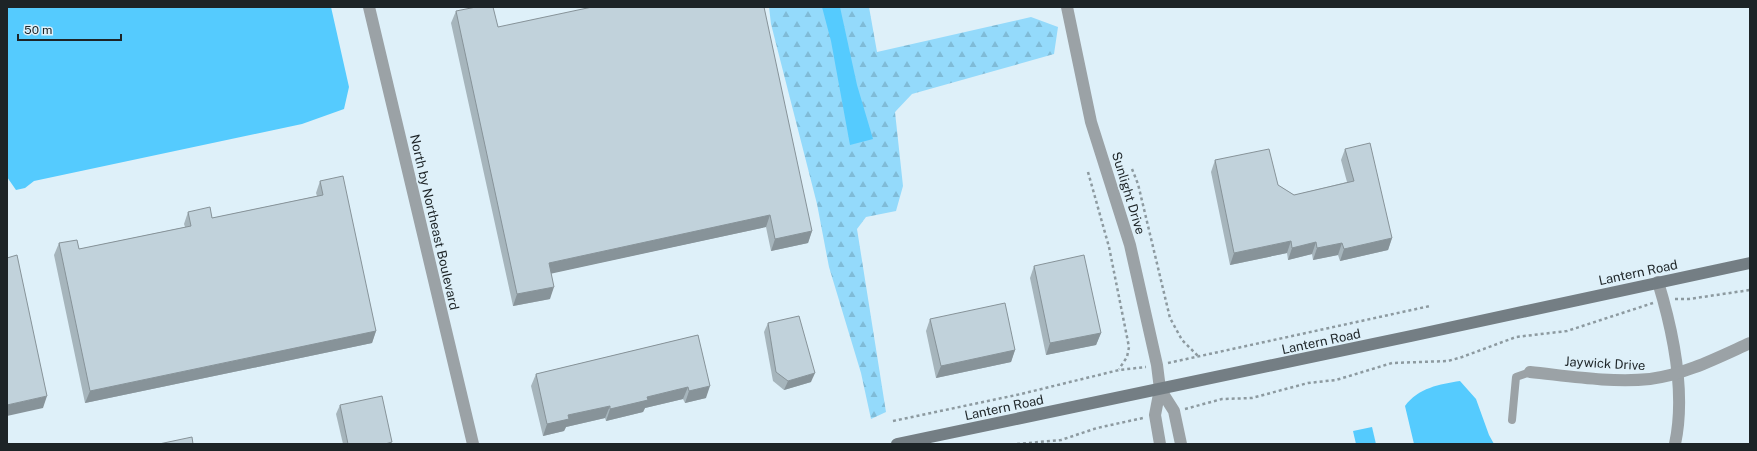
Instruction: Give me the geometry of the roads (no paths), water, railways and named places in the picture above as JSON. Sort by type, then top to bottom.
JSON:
[{"type":"street","name":"North by Northeast Boulevard","points":[[369,7],[473,444]]},
{"type":"street","name":"Sunlight Drive","points":[[1067,7],[1091,122],[1130,245],[1157,365],[1160,389]]},
{"type":"street","name":"Lantern Road","points":[[898,444],[1750,263]]},
{"type":"street","points":[[1658,282],[1663,299],[1680,395],[1679,426],[1675,444]]},
{"type":"street","name":"Jaywick Drive","points":[[1530,372],[1586,378],[1636,380],[1650,379],[1677,373],[1713,360],[1750,343]]},
{"type":"street","points":[[1160,389],[1174,411],[1181,444]]},
{"type":"street","points":[[1160,389],[1155,415],[1160,444]]},
{"type":"lane","points":[[1512,420],[1516,377],[1530,372]]}]
